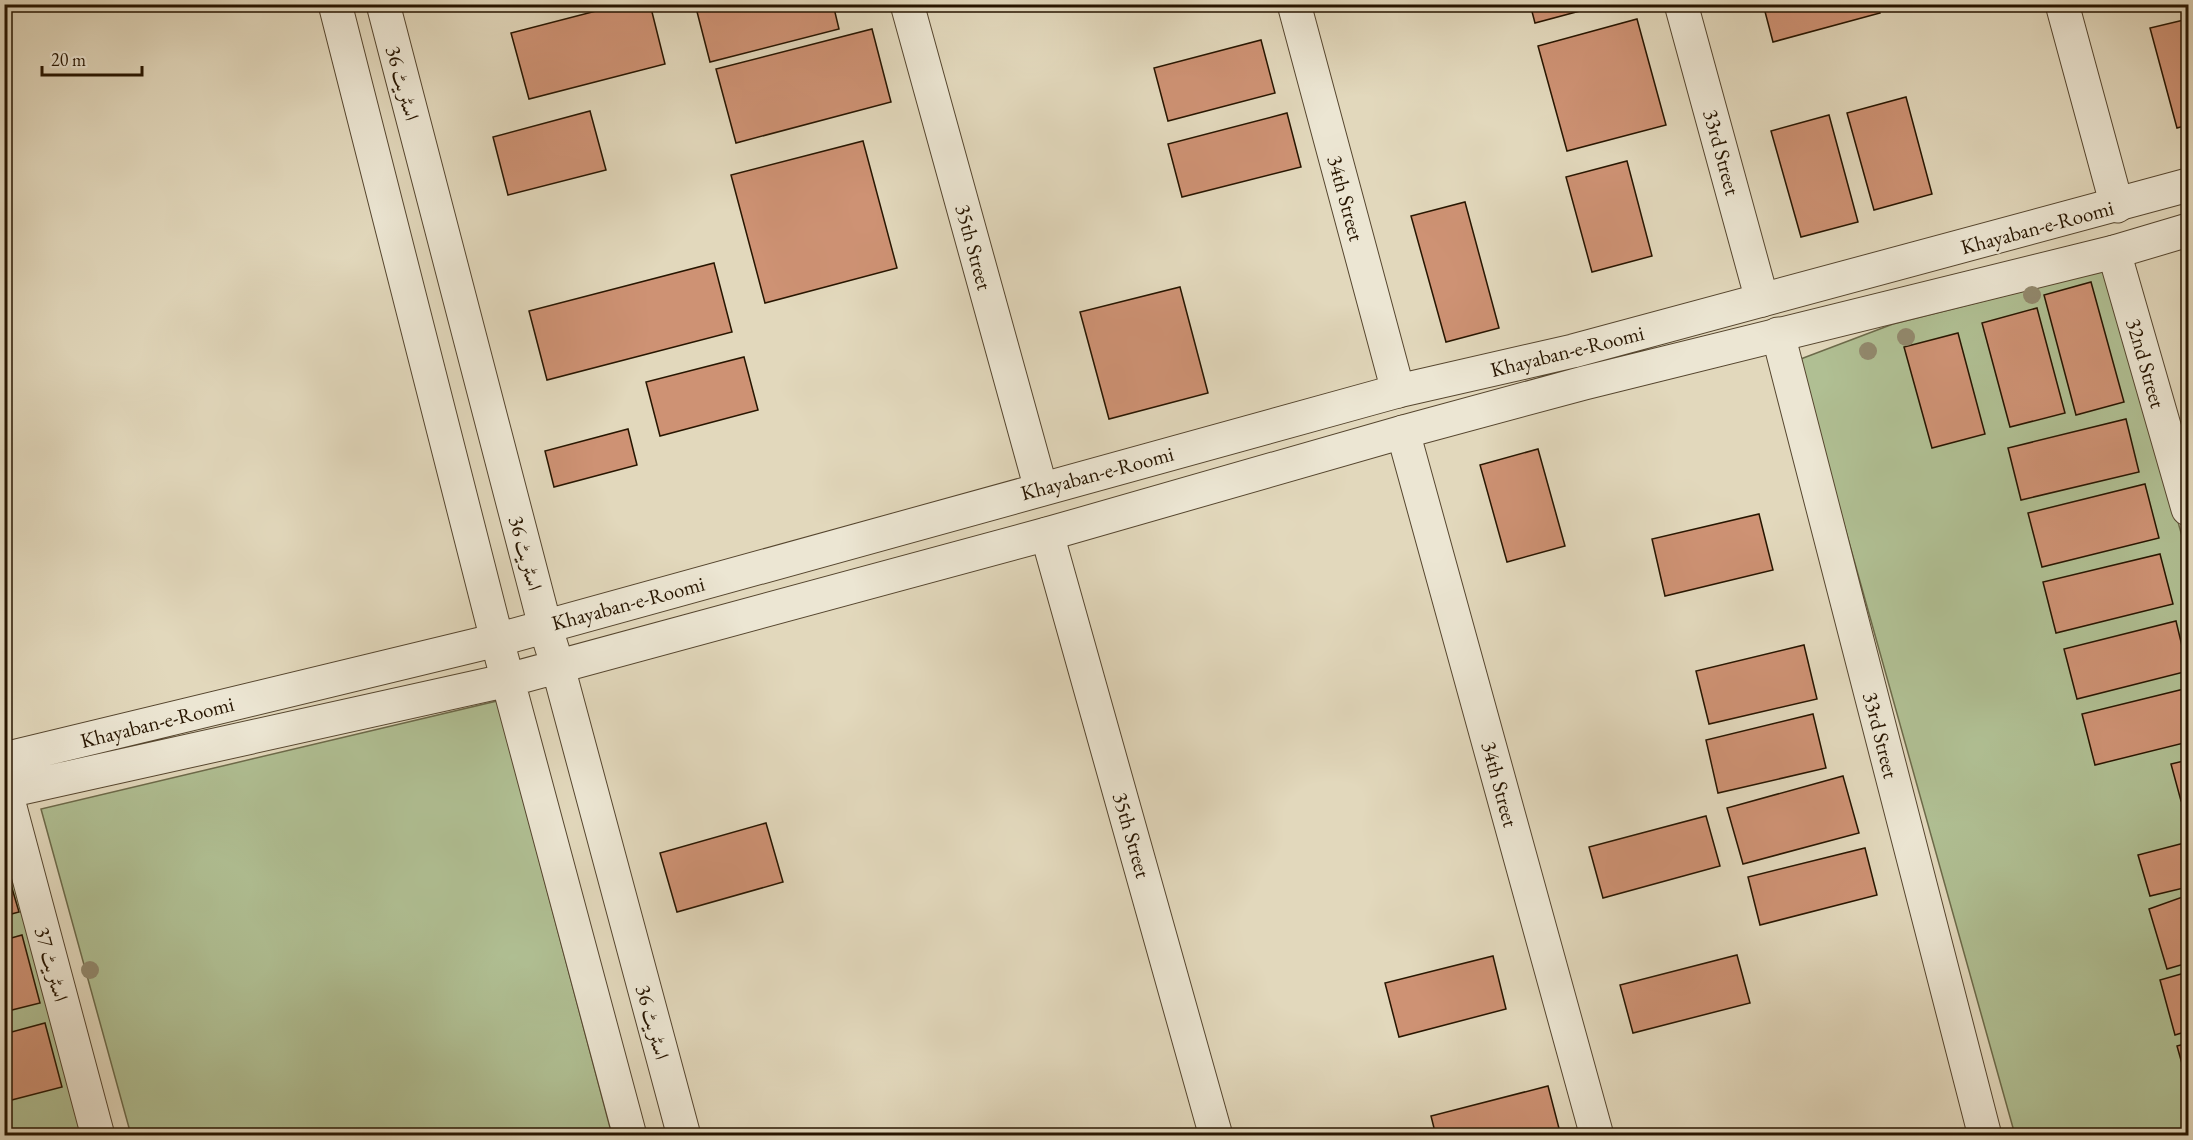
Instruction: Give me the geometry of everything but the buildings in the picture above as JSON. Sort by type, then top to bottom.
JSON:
[{"type":"street","points":[[335,4],[497,640],[630,1136]]},
{"type":"street","name":"اسٹریٹ 36","points":[[383,4],[544,626],[558,667],[684,1136]]},
{"type":"street","name":"35th Street","points":[[907,4],[1041,489]]},
{"type":"street","name":"34th Street","points":[[1294,4],[1398,391]]},
{"type":"street","name":"33rd Street","points":[[1682,4],[1762,300]]},
{"type":"street","points":[[2062,4],[2117,206]]},
{"type":"street","name":"Khayaban-e-Roomi","points":[[4,759],[497,640],[1398,391],[1572,351],[2117,206],[2188,185]]},
{"type":"street","name":"Khayaban-e-Roomi","points":[[5,792],[508,680],[1047,534],[1403,432],[1584,383],[2114,252],[2188,230]]},
{"type":"street","name":"32nd Street","points":[[2114,252],[2188,509]]},
{"type":"street","name":"33rd Street","points":[[1778,334],[1985,1136]]},
{"type":"street","points":[[1572,351],[1584,383]]},
{"type":"street","name":"34th Street","points":[[1403,432],[1597,1136]]},
{"type":"street","name":"35th Street","points":[[1047,534],[1216,1136]]},
{"type":"street","name":"اسٹریٹ 37","points":[[5,792],[98,1136]]},
{"type":"green space","points":[[2106,270],[2188,557],[2188,1135],[2015,1135],[1798,360],[1893,324]]},
{"type":"green space","points":[[497,701],[612,1135],[131,1135],[41,809]]},
{"type":"green space","points":[[5,843],[85,1135],[5,1135]]}]
